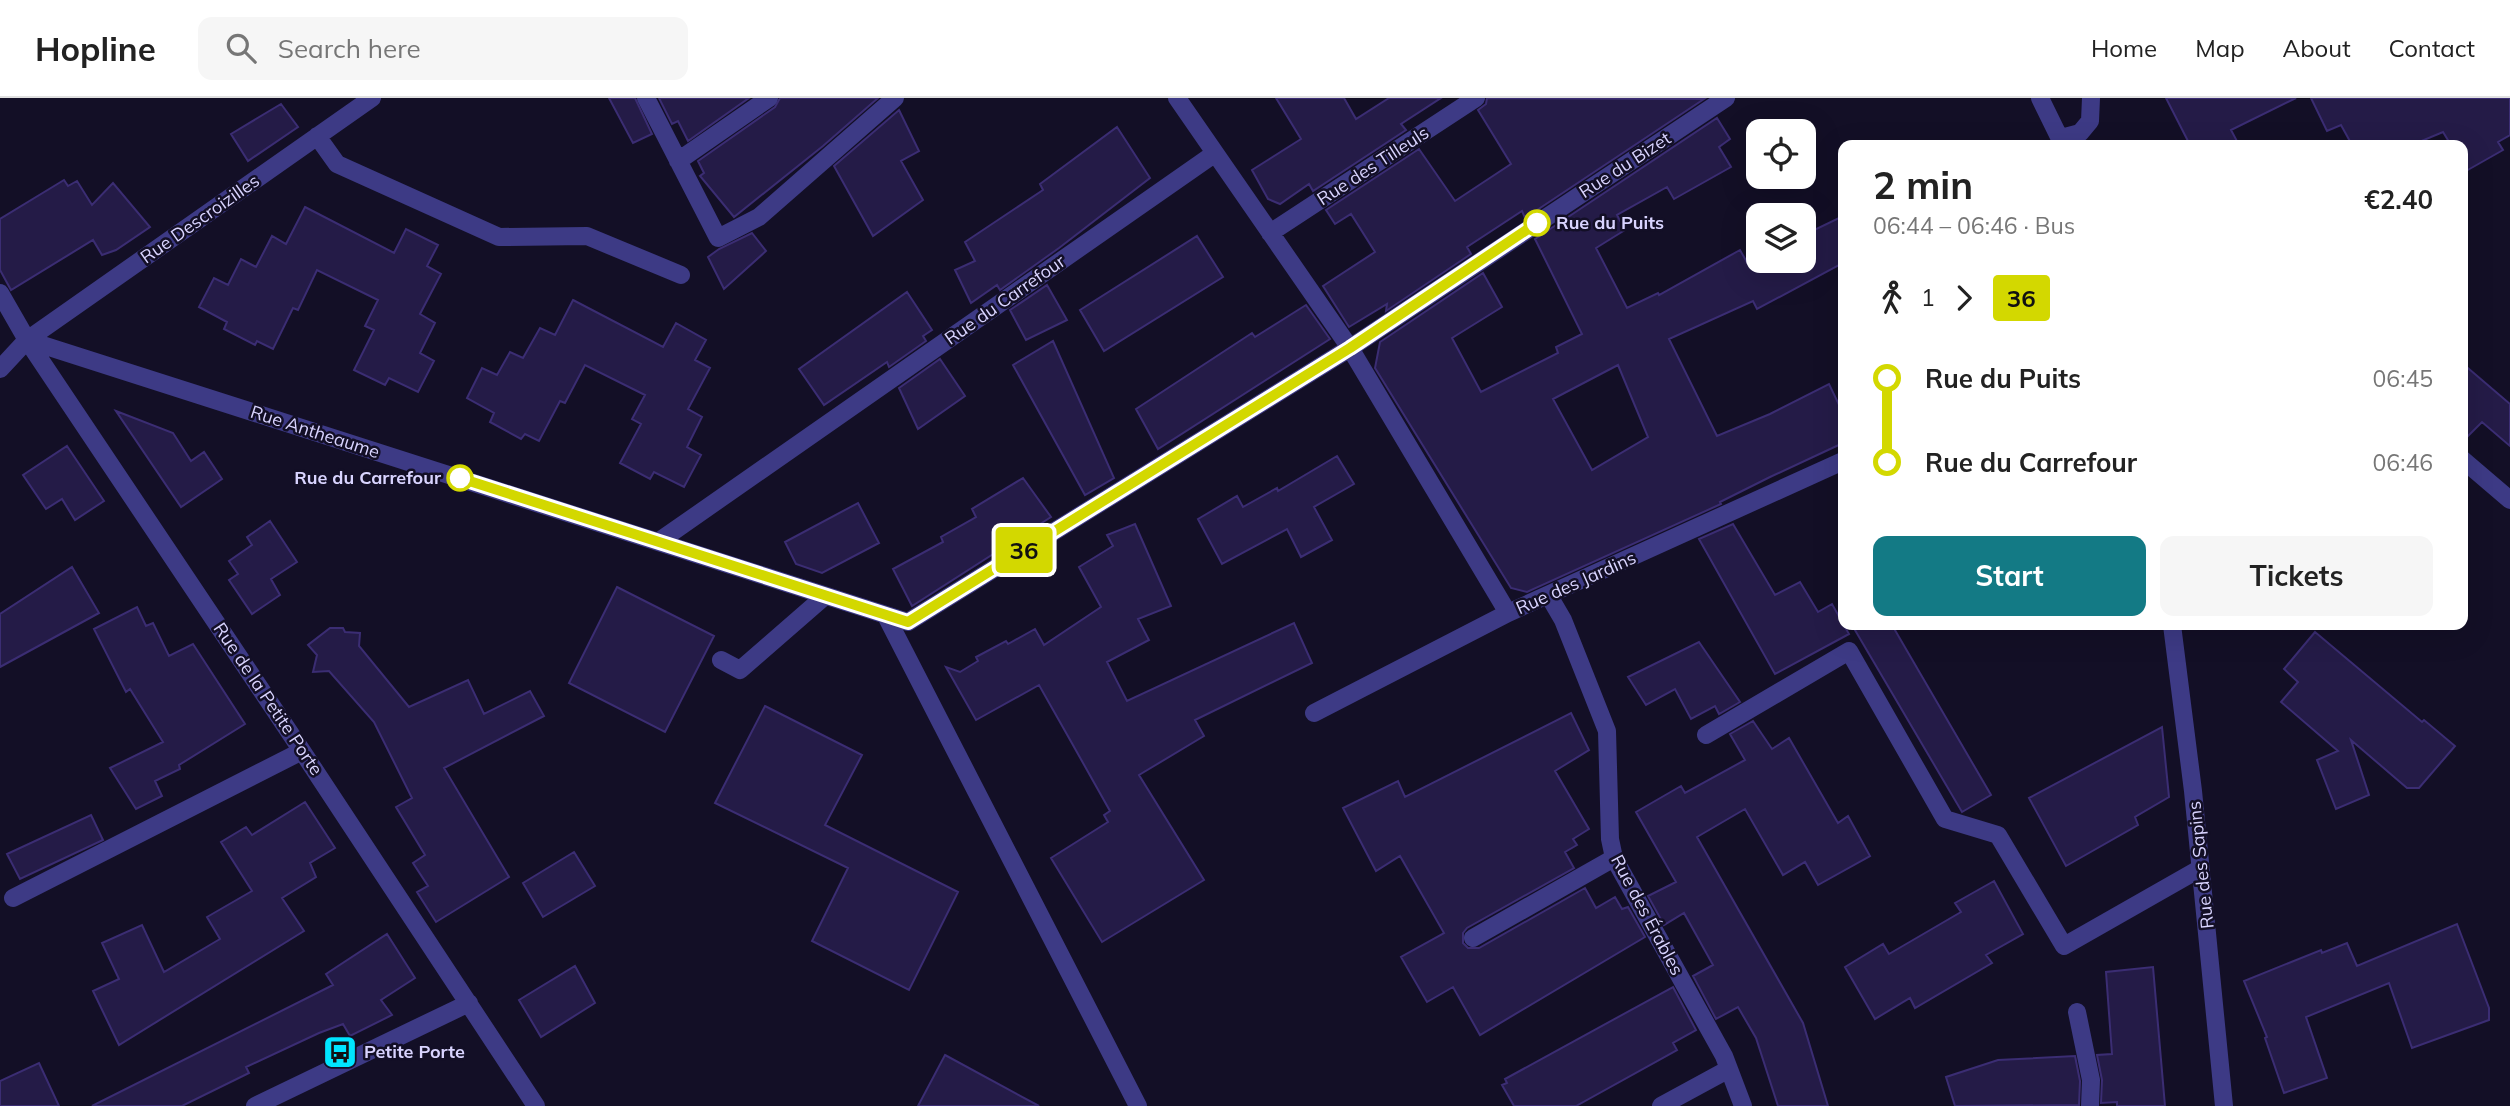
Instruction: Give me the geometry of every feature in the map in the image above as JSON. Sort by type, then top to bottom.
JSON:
[{"type":"street","name":"Rue Descroizilles","points":[[0,369],[27,340],[372,98]]},
{"type":"street","points":[[646,98],[718,238],[759,217],[895,98]]},
{"type":"street","points":[[678,161],[769,98]]},
{"type":"street","points":[[1177,98],[1350,348],[1508,613]]},
{"type":"street","name":"Rue des Tilleuls","points":[[1270,233],[1476,98]]},
{"type":"street","name":"Rue du Bizet","points":[[1350,348],[1726,98]]},
{"type":"street","points":[[2040,98],[2061,140]]},
{"type":"street","points":[[2087,139],[2091,98]]},
{"type":"street","points":[[317,136],[337,164],[499,237],[587,236],[681,275]]},
{"type":"street","name":"Rue du Carrefour","points":[[658,542],[1214,154]]},
{"type":"street","name":"Rue de la Petite Porte","points":[[0,293],[27,340],[536,1106]]},
{"type":"street","name":"Rue Antheaume","points":[[27,340],[908,622],[1350,348]]},
{"type":"street","name":"Rue des Jardins","points":[[1314,713],[1508,613],[1838,463]]},
{"type":"street","points":[[2468,464],[2510,500]]},
{"type":"street","points":[[721,660],[740,670],[825,596]]},
{"type":"street","name":"Rue des Érables","points":[[1549,596],[1563,620],[1607,731],[1610,839],[1614,858],[1724,1056],[1743,1106]]},
{"type":"street","points":[[886,616],[1138,1106]]},
{"type":"street","name":"Rue des Sapins","points":[[2173,630],[2202,868],[2224,1106]]},
{"type":"street","points":[[1706,735],[1849,651],[1945,819],[1998,835],[2064,946],[2202,868]]},
{"type":"street","points":[[13,898],[302,751]]},
{"type":"street","points":[[1474,938],[1614,858]]},
{"type":"street","points":[[255,1106],[469,1003]]},
{"type":"street","points":[[2077,1012],[2091,1080],[2090,1106]]},
{"type":"street","points":[[1661,1106],[1729,1069]]},
{"type":"building","points":[[609,98],[635,98],[652,134],[633,143]]},
{"type":"building","points":[[659,98],[749,98],[688,141],[678,121],[672,124]]},
{"type":"building","points":[[780,98],[878,98],[734,217],[700,176],[704,173],[698,161],[775,107]]},
{"type":"building","points":[[1276,98],[1344,98],[1356,119],[1389,98],[1441,98],[1401,124],[1406,130],[1313,191],[1309,184],[1280,204],[1268,199],[1252,170],[1301,139]]},
{"type":"building","points":[[1487,98],[1704,99],[1525,218],[1522,211],[1467,247],[1471,254],[1386,311],[1387,304],[1349,327],[1323,286],[1375,252],[1351,214],[1335,224],[1326,210],[1419,149],[1455,201],[1511,164],[1478,110],[1486,104]]},
{"type":"building","points":[[2166,98],[2296,98],[2231,130],[2236,140],[2187,140]]},
{"type":"building","points":[[2311,98],[2510,98],[2510,135],[2498,142],[2503,150],[2468,170],[2468,140],[2448,140],[2443,132],[2424,140],[2349,140],[2341,125],[2327,131]]},
{"type":"building","points":[[281,104],[298,127],[248,161],[231,134]]},
{"type":"building","points":[[899,110],[919,151],[901,161],[923,200],[873,236],[834,166]]},
{"type":"building","points":[[1717,118],[1730,139],[1719,147],[1731,167],[1674,199],[1667,187],[1617,215],[1625,230],[1596,248],[1627,308],[1658,293],[1659,295],[1740,250],[1746,260],[1746,273],[1816,273],[1816,229],[1838,218],[1838,266],[1757,309],[1753,301],[1669,339],[1717,436],[1770,414],[1829,384],[1838,403],[1838,445],[1720,502],[1721,504],[1527,592],[1511,588],[1375,368],[1380,342],[1483,273],[1502,307],[1452,338],[1481,392],[1558,353],[1556,347],[1582,334],[1535,239]],"holes":[[[1618,365],[1648,437],[1592,470],[1553,399]]]},
{"type":"building","points":[[1117,127],[1150,178],[1000,290],[997,285],[971,303],[955,270],[975,261],[965,242],[1043,190],[1040,184]]},
{"type":"building","points":[[64,180],[68,186],[77,181],[92,205],[113,183],[150,227],[116,250],[102,255],[93,240],[11,290],[0,270],[0,219]]},
{"type":"building","points":[[305,207],[394,253],[406,229],[438,245],[427,266],[441,274],[420,314],[435,323],[420,353],[434,361],[418,392],[389,378],[385,385],[354,370],[374,330],[365,326],[378,300],[317,270],[298,310],[293,308],[273,349],[257,341],[255,345],[224,329],[227,322],[199,307],[214,278],[228,285],[241,259],[256,267],[272,236],[286,244]]},
{"type":"building","points":[[752,233],[766,251],[724,289],[708,257]]},
{"type":"building","points":[[1197,236],[1223,277],[1104,351],[1080,310]]},
{"type":"building","points":[[1047,285],[1067,320],[1026,340],[1010,310]]},
{"type":"building","points":[[907,292],[932,330],[923,336],[926,341],[889,367],[887,362],[824,405],[799,369]]},
{"type":"building","points":[[573,300],[663,347],[676,323],[706,340],[695,360],[710,368],[688,409],[702,417],[687,447],[701,455],[684,487],[654,472],[650,479],[620,463],[641,424],[632,419],[645,395],[585,365],[565,403],[560,401],[539,441],[525,434],[521,439],[490,422],[494,413],[467,398],[482,368],[497,375],[510,352],[523,358],[540,328],[555,335]]},
{"type":"building","points":[[1306,305],[1330,339],[1158,449],[1136,409],[1252,333],[1255,337]]},
{"type":"building","points":[[1053,341],[1114,478],[1085,495],[1013,365]]},
{"type":"building","points":[[940,359],[965,396],[918,429],[899,388]]},
{"type":"building","points":[[2468,368],[2510,404],[2510,446],[2482,422],[2468,436]]},
{"type":"building","points":[[116,411],[173,433],[191,461],[204,452],[222,479],[181,507]]},
{"type":"building","points":[[67,446],[104,501],[75,520],[62,499],[46,509],[23,475]]},
{"type":"building","points":[[1337,456],[1354,484],[1314,507],[1332,540],[1301,557],[1287,529],[1222,564],[1198,519],[1237,496],[1243,507],[1277,488],[1278,491]]},
{"type":"building","points":[[1023,478],[1051,517],[912,606],[893,569],[943,542],[941,537],[976,517],[972,509]]},
{"type":"building","points":[[858,503],[879,543],[822,573],[796,564],[785,542]]},
{"type":"building","points":[[270,521],[297,562],[271,579],[280,595],[252,614],[229,580],[238,574],[229,561],[252,545],[247,537]]},
{"type":"building","points":[[1135,524],[1171,606],[1138,619],[1149,640],[1107,662],[1127,701],[1294,623],[1312,663],[1195,720],[1204,736],[1139,775],[1204,880],[1102,942],[1051,858],[1108,822],[1104,815],[1110,811],[1039,685],[976,720],[946,667],[960,672],[978,661],[976,657],[1035,629],[1044,645],[1101,607],[1079,567],[1113,546],[1107,535]]},
{"type":"building","points":[[1733,524],[1775,595],[1800,582],[1818,612],[1832,604],[1838,615],[1838,630],[1847,630],[1849,634],[1775,674],[1699,539]]},
{"type":"building","points":[[72,567],[99,613],[0,667],[0,614]]},
{"type":"building","points":[[617,587],[714,636],[665,732],[569,683]]},
{"type":"building","points":[[137,607],[146,626],[153,623],[169,656],[193,644],[245,724],[179,765],[180,769],[155,781],[162,796],[136,809],[110,768],[163,742],[130,689],[126,692],[94,629]]},
{"type":"building","points":[[330,628],[343,628],[345,632],[360,633],[359,646],[409,707],[468,680],[484,714],[530,691],[544,716],[444,768],[509,877],[436,922],[417,892],[428,886],[413,863],[425,855],[396,807],[412,798],[374,722],[329,671],[313,672],[317,655],[308,645]]},
{"type":"building","points":[[1855,630],[1895,630],[1991,795],[1962,812]]},
{"type":"building","points":[[2315,632],[2422,722],[2424,720],[2455,746],[2419,788],[2407,788],[2351,740],[2369,795],[2336,809],[2317,760],[2338,751],[2281,702],[2298,682],[2284,669]]},
{"type":"building","points":[[1699,642],[1740,702],[1719,714],[1715,706],[1691,719],[1675,689],[1646,705],[1628,677]]},
{"type":"building","points":[[765,706],[862,755],[825,825],[958,892],[909,990],[812,941],[848,868],[715,803]]},
{"type":"building","points":[[1571,713],[1589,750],[1555,771],[1589,829],[1573,839],[1577,845],[1565,852],[1574,868],[1467,928],[1463,933],[1463,943],[1468,948],[1479,948],[1585,888],[1596,908],[1615,897],[1622,909],[1628,907],[1645,937],[1480,1035],[1453,987],[1427,1002],[1401,957],[1444,933],[1400,856],[1376,871],[1343,808],[1398,781],[1405,797]]},
{"type":"building","points":[[1753,721],[1772,749],[1789,738],[1838,823],[1848,816],[1870,856],[1818,885],[1805,862],[1783,875],[1745,809],[1697,837],[1803,1023],[1828,1106],[1778,1106],[1756,1038],[1738,1007],[1716,1019],[1693,976],[1713,965],[1684,913],[1664,925],[1648,896],[1676,882],[1636,812],[1681,786],[1685,793],[1745,760],[1730,734]]},
{"type":"building","points":[[2162,727],[2169,797],[2135,817],[2138,825],[2066,866],[2029,798]]},
{"type":"building","points":[[305,802],[335,848],[310,863],[316,877],[282,898],[304,931],[119,1045],[93,991],[119,979],[102,943],[142,925],[164,972],[220,939],[207,917],[252,891],[221,842],[246,827],[252,835]]},
{"type":"building","points":[[91,815],[103,840],[20,879],[7,854]]},
{"type":"building","points":[[574,852],[595,886],[543,917],[523,883]]},
{"type":"building","points":[[1994,881],[2023,934],[1986,955],[1992,963],[1915,1008],[1910,998],[1875,1019],[1845,967],[1883,944],[1889,954],[1961,912],[1955,903]]},
{"type":"building","points":[[2457,924],[2489,1008],[2489,1020],[2412,1048],[2389,983],[2306,1017],[2327,1078],[2284,1093],[2265,1038],[2267,1037],[2244,981],[2321,950],[2322,953],[2347,943],[2357,966]]},
{"type":"building","points":[[387,934],[415,978],[381,1000],[392,1015],[350,1036],[343,1024],[319,1033],[246,1067],[249,1073],[182,1106],[92,1106],[333,985],[326,974]]},
{"type":"building","points":[[575,966],[595,1003],[541,1037],[519,1000]]},
{"type":"building","points":[[2153,967],[2165,1106],[2117,1106],[2117,1102],[2101,1103],[2102,1080],[2097,1055],[2112,1054],[2106,972]]},
{"type":"building","points":[[1673,987],[1696,1030],[1673,1043],[1677,1050],[1576,1106],[1514,1106],[1502,1085],[1507,1083],[1505,1079]]},
{"type":"building","points":[[945,1055],[1039,1106],[918,1106]]},
{"type":"building","points":[[2075,1056],[2080,1081],[2079,1105],[1955,1106],[1946,1077],[1998,1060]]},
{"type":"building","points":[[39,1063],[59,1106],[0,1106],[0,1081]]},
{"type":"bus line","name":"36","points":[[460,478],[908,622],[1350,348],[1537,223]]},
{"type":"place","name":"Rue du Puits","points":[[1537,223]]},
{"type":"place","name":"Rue du Carrefour","points":[[460,478]]},
{"type":"place","name":"Petite Porte","points":[[340,1052]]}]
